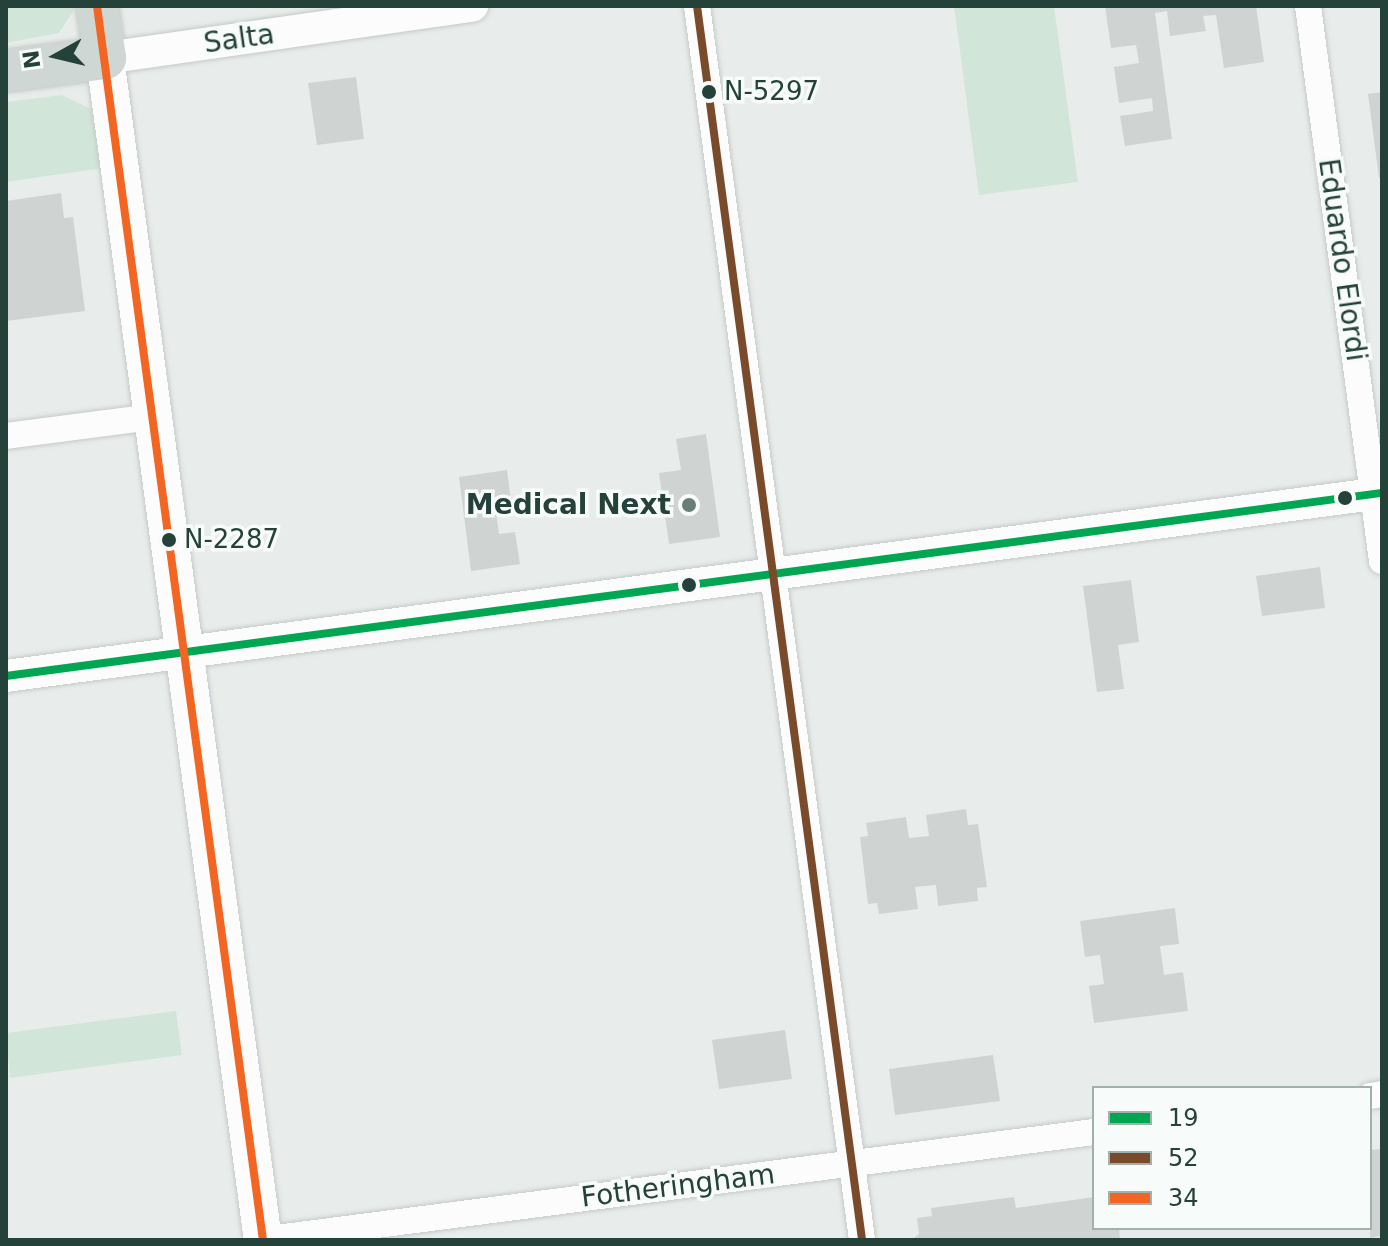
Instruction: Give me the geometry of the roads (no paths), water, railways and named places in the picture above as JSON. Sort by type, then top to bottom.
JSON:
[{"type":"main road","points":[[97,6],[262,1240]]},
{"type":"main road","name":"Salta","points":[[6,71],[105,58]]},
{"type":"street","name":"Salta","points":[[105,58],[472,6]]},
{"type":"street","points":[[697,6],[862,1240]]},
{"type":"street","name":"Eduardo Elordi","points":[[1308,6],[1378,494],[1382,561]]},
{"type":"street","points":[[6,436],[152,417]]},
{"type":"street","points":[[6,676],[1378,494]]},
{"type":"street","name":"Fotheringham","points":[[262,1240],[1092,1132]]},
{"type":"place","name":"N-5297","points":[[709,92]]},
{"type":"place","name":"Medical Next","points":[[689,505]]},
{"type":"place","name":"N-2287","points":[[169,540]]}]
